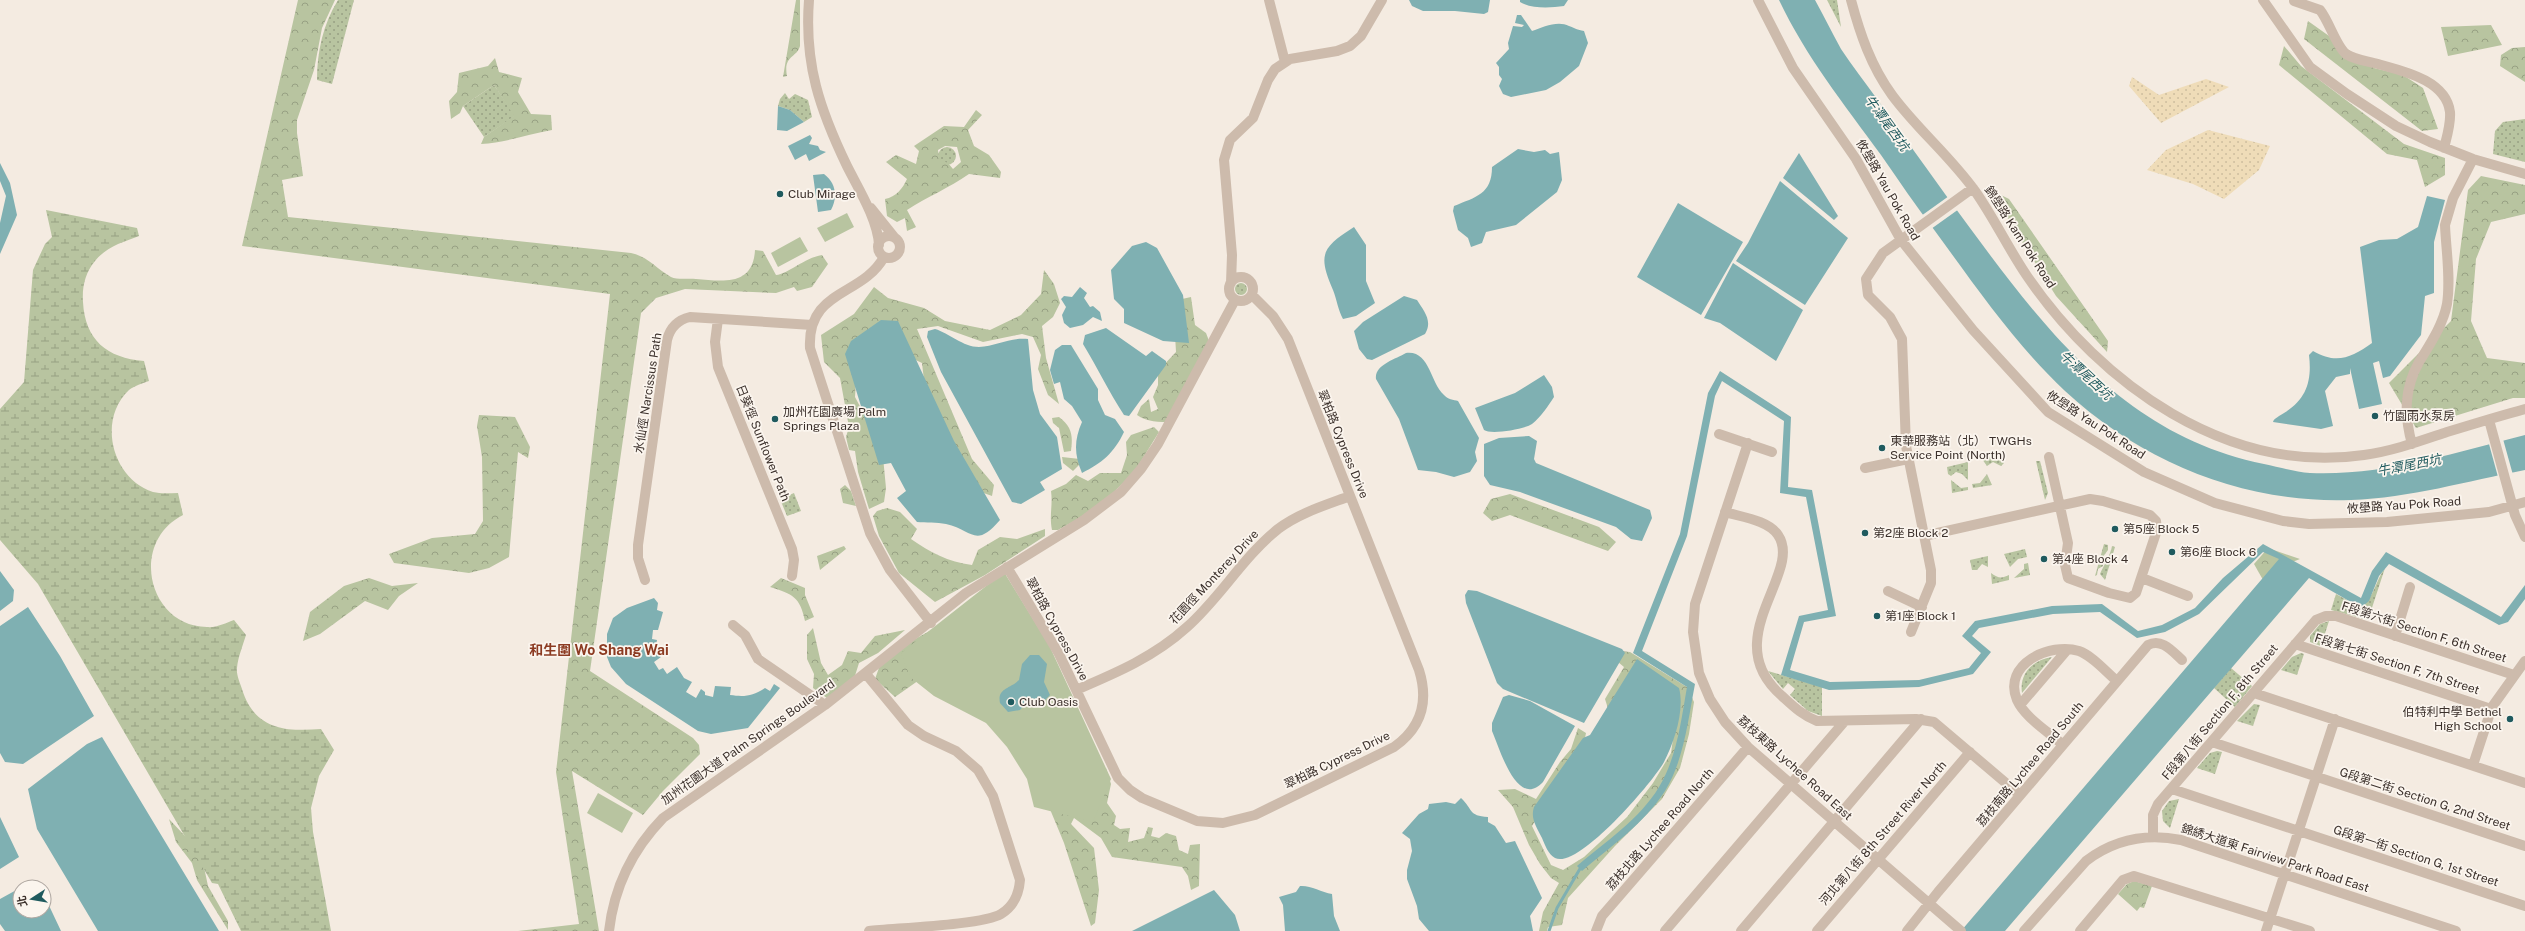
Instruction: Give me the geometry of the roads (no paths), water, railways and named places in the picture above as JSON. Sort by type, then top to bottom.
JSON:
[{"type":"street","points":[[809,0],[808,38],[816,91],[838,148],[861,193],[877,233],[880,252],[884,257],[893,258],[898,254],[900,246],[895,238],[888,232],[861,193]]},
{"type":"street","points":[[1269,0],[1285,62]]},
{"type":"street","points":[[1232,256],[1242,277],[1252,283],[1252,295],[1246,300],[1235,300],[1230,292],[1232,256],[1224,153],[1233,135],[1248,124],[1255,114],[1271,74],[1285,62],[1296,58],[1337,51],[1350,46],[1365,30],[1382,0]]},
{"type":"street","name":"攸壆路 Yau Pok Road","points":[[1758,0],[1793,68],[1856,159],[1901,240],[1950,303],[2041,407],[2144,472],[2200,498],[2259,516],[2309,524],[2386,522],[2489,512],[2525,502]]},
{"type":"street","name":"錦壆路 Kam Pok Road","points":[[1851,0],[1861,38],[1892,94],[1973,188],[2027,276],[2089,350],[2124,380],[2182,419],[2235,444],[2297,456],[2330,458],[2364,455],[2412,444],[2525,409]]},
{"type":"street","points":[[2263,0],[2294,46],[2310,66],[2324,78],[2396,126],[2444,148],[2474,159],[2525,174]]},
{"type":"street","points":[[2294,1],[2320,10],[2346,53],[2355,58],[2406,72],[2435,87],[2445,99],[2450,110],[2450,126],[2444,148]]},
{"type":"street","points":[[2412,444],[2405,419],[2408,387],[2419,363],[2433,340],[2447,304],[2445,224],[2447,213],[2474,159]]},
{"type":"street","points":[[1911,632],[1931,584],[1924,536],[1908,459],[1904,427],[1902,338],[1890,317],[1872,300],[1866,286],[1868,275],[1878,259],[1901,240],[1973,188]]},
{"type":"street","points":[[878,245],[884,238],[895,238]]},
{"type":"street","points":[[884,257],[867,278],[828,301],[818,312],[812,325],[810,340],[812,355],[870,533],[890,570],[931,623]]},
{"type":"street","points":[[1230,283],[1242,277]]},
{"type":"street","name":"翠柏路 Cypress Drive","points":[[1007,567],[1052,643],[1076,690],[1113,770],[1124,786],[1142,798],[1206,822],[1229,822],[1250,817],[1399,744],[1413,731],[1419,720],[1424,695],[1423,682],[1288,339],[1278,323],[1252,295]]},
{"type":"street","name":"加州花園大道 Palm Springs Boulevard","points":[[609,931],[612,908],[621,879],[635,853],[653,829],[687,799],[825,705],[931,623],[966,593],[1097,512],[1121,492],[1141,470],[1158,444],[1235,300]]},
{"type":"street","name":"水仙徑 Narcissus Path","points":[[645,580],[638,558],[638,545],[669,335],[675,325],[685,318],[812,325]]},
{"type":"street","name":"日葵徑 Sunflower Path","points":[[718,319],[715,342],[718,367],[792,549],[794,560],[792,576]]},
{"type":"street","points":[[2489,420],[2513,506],[2525,537]]},
{"type":"street","points":[[1719,434],[1772,452]]},
{"type":"street","name":"荔枝東路 Lychee Road East","points":[[1748,443],[1695,604],[1694,646],[1699,673],[1710,699],[1725,722],[1748,747],[1961,931]]},
{"type":"street","points":[[1924,536],[2060,506],[2090,499],[2102,500],[2153,517],[2157,530],[2142,578],[2136,593],[2130,598],[2109,593],[2068,578],[2065,565],[2068,543],[2060,506],[2049,457]]},
{"type":"street","points":[[1865,468],[1908,459]]},
{"type":"street","name":"花園徑 Monterey Drive","points":[[1076,690],[1126,669],[1146,658],[1188,626],[1240,568],[1278,529],[1298,517],[1350,496]]},
{"type":"street","points":[[1726,512],[1767,526],[1773,530],[1781,542],[1783,556],[1758,635],[1757,655],[1763,673],[1774,689],[1805,716],[1823,722],[1922,719],[1939,725],[2020,795]]},
{"type":"street","points":[[2142,578],[2188,596]]},
{"type":"street","points":[[2395,636],[2410,587]]},
{"type":"street","points":[[1888,592],[1922,607]]},
{"type":"street","name":"F段第六街 Section F, 6th Street","points":[[2326,616],[2336,616],[2514,675]]},
{"type":"street","name":"F段第八街 Section F, 8th Street","points":[[2153,836],[2152,821],[2156,810],[2172,789],[2316,620],[2326,616]]},
{"type":"street","points":[[733,625],[745,635],[758,659],[825,705]]},
{"type":"street","name":"荔枝南路 Lychee Road South","points":[[1907,931],[2020,795],[2152,643],[2164,644],[2182,660]]},
{"type":"street","name":"F段第七街 Section F, 7th Street","points":[[2296,644],[2491,709]]},
{"type":"street","points":[[2020,705],[2067,650]]},
{"type":"street","points":[[2063,745],[2020,705],[2015,690],[2016,680],[2025,662],[2041,652],[2076,650],[2086,654],[2117,682]]},
{"type":"street","points":[[2472,765],[2491,709],[2525,660]]},
{"type":"street","points":[[866,674],[908,725],[924,736],[956,751],[978,770],[993,796],[1020,880],[1018,892],[1012,904],[995,917],[869,931]]},
{"type":"street","points":[[2254,693],[2525,783]]},
{"type":"street","points":[[1741,931],[1922,719]]},
{"type":"street","points":[[2266,931],[2335,720]]},
{"type":"street","points":[[1665,931],[1844,722]]},
{"type":"street","name":"G段第二街 Section G, 2nd Street","points":[[2212,742],[2525,846]]},
{"type":"street","name":"荔枝北路 Lychee Road North","points":[[1596,931],[1602,916],[1748,747]]},
{"type":"street","name":"河北第八街 8th Street River North","points":[[1817,931],[1970,752]]},
{"type":"street","name":"G段第一街 Section G, 1st Street","points":[[2172,789],[2525,906]]},
{"type":"street","name":"錦綉大道東 Fairview Park Road East","points":[[2024,931],[2086,860],[2098,852],[2124,840],[2153,836],[2181,840],[2456,931]]},
{"type":"street","points":[[2080,931],[2123,880],[2134,876],[2310,931]]},
{"type":"water","points":[[1409,0],[1490,0],[1488,12],[1484,14],[1455,11],[1423,11],[1412,6]]},
{"type":"water","points":[[1520,0],[1568,0],[1564,6],[1536,7],[1520,2]]},
{"type":"water","name":"牛潭尾西坑","points":[[1779,0],[1815,0],[1845,55],[1945,194],[2009,280],[2043,322],[2080,361],[2119,396],[2162,425],[2210,449],[2293,471],[2310,473],[2338,473],[2392,467],[2445,456],[2525,435],[2525,470],[2417,493],[2373,499],[2311,499],[2273,495],[2234,486],[2198,474],[2162,458],[2128,439],[2095,417],[2065,391],[2029,354],[1981,294],[1826,80],[1801,41]]},
{"type":"water","points":[[1517,15],[1521,15],[1532,31],[1550,25],[1565,24],[1584,31],[1588,43],[1579,66],[1560,82],[1546,90],[1511,97],[1503,94],[1499,86],[1502,79],[1499,75],[1499,67],[1496,63],[1509,49],[1508,43],[1513,26],[1522,27],[1524,25],[1515,23]]},
{"type":"water","points":[[778,106],[790,110],[804,122],[787,131],[777,130]]},
{"type":"water","points":[[810,135],[812,138],[809,144],[818,146],[820,150],[826,152],[809,161],[806,154],[795,160],[788,146]]},
{"type":"water","points":[[1518,149],[1534,152],[1545,150],[1550,154],[1559,152],[1562,180],[1557,192],[1516,225],[1486,232],[1482,243],[1471,247],[1468,238],[1458,230],[1453,211],[1454,206],[1476,197],[1486,189],[1491,176],[1492,167]]},
{"type":"water","points":[[1799,153],[1838,216],[1834,220],[1783,178]]},
{"type":"water","points":[[0,163],[10,183],[17,215],[0,254],[0,223],[6,196],[0,181]]},
{"type":"water","points":[[824,174],[831,182],[835,190],[835,200],[831,210],[818,212],[813,175]]},
{"type":"water","points":[[1780,181],[1848,238],[1805,305],[1736,261],[1748,243]]},
{"type":"water","points":[[2427,196],[2445,200],[2434,242],[2434,293],[2425,296],[2421,335],[2390,376],[2383,378],[2379,361],[2373,363],[2382,404],[2359,409],[2350,368],[2350,374],[2336,377],[2325,391],[2333,426],[2321,429],[2273,422],[2276,418],[2292,408],[2303,395],[2310,373],[2309,355],[2313,351],[2330,358],[2344,358],[2358,352],[2372,343],[2360,247],[2379,240],[2397,239],[2418,227]]},
{"type":"water","points":[[1678,203],[1743,242],[1701,315],[1637,277]]},
{"type":"water","points":[[1354,227],[1366,245],[1366,281],[1375,303],[1356,316],[1343,319],[1328,278],[1324,260],[1329,247],[1343,234]]},
{"type":"water","points":[[1146,242],[1157,248],[1183,295],[1189,343],[1163,341],[1124,323],[1124,309],[1114,299],[1111,270],[1132,246]]},
{"type":"water","points":[[1733,263],[1803,310],[1776,361],[1720,323],[1704,318]]},
{"type":"water","points":[[1080,287],[1087,293],[1084,298],[1090,307],[1093,306],[1100,312],[1102,321],[1093,317],[1083,325],[1070,328],[1064,323],[1062,315],[1066,307],[1061,299],[1064,296],[1072,297]]},
{"type":"water","points":[[1404,296],[1417,300],[1425,312],[1428,325],[1425,334],[1372,360],[1367,359],[1359,349],[1354,331],[1363,322]]},
{"type":"water","points":[[881,320],[898,321],[954,441],[1000,520],[985,534],[979,536],[974,535],[946,524],[917,522],[897,498],[906,491],[891,463],[879,465],[845,354],[851,341]]},
{"type":"water","points":[[1106,328],[1146,356],[1152,351],[1166,361],[1166,365],[1129,416],[1124,415],[1083,344],[1085,335]]},
{"type":"water","points":[[935,329],[967,345],[979,347],[1015,339],[1028,339],[1033,390],[1040,414],[1057,437],[1062,469],[1040,482],[1045,490],[1021,504],[1012,502],[941,372],[927,337],[928,331]]},
{"type":"water","points":[[1062,345],[1071,345],[1098,389],[1098,400],[1105,415],[1115,419],[1124,432],[1112,452],[1107,457],[1082,473],[1076,453],[1076,441],[1082,422],[1072,406],[1064,399],[1060,382],[1054,384],[1050,370],[1055,350]]},
{"type":"water","points":[[1406,353],[1414,353],[1425,362],[1439,390],[1445,396],[1458,401],[1479,438],[1475,452],[1477,461],[1470,472],[1454,477],[1436,472],[1418,470],[1399,419],[1376,379],[1376,374],[1382,366]]},
{"type":"water","points":[[1720,371],[1791,417],[1788,487],[1812,490],[1836,616],[1804,622],[1790,670],[1830,682],[1919,680],[1969,668],[1981,653],[1962,636],[1975,621],[2052,606],[2102,604],[2138,631],[2162,625],[2195,608],[2223,578],[2263,544],[2361,598],[2372,571],[2386,552],[2501,617],[2525,585],[2525,599],[2508,622],[2499,625],[2389,564],[2379,576],[2369,601],[2363,606],[2356,605],[2309,578],[2005,931],[1961,931],[2279,559],[2263,552],[2199,614],[2165,632],[2137,638],[2100,612],[2053,614],[1979,628],[1972,636],[1991,652],[1973,674],[1919,687],[1829,690],[1781,675],[1799,616],[1828,610],[1806,497],[1780,493],[1784,421],[1722,381],[1715,396],[1687,536],[1642,651],[1695,684],[1681,753],[1671,779],[1657,803],[1626,834],[1582,871],[1577,866],[1621,830],[1651,799],[1665,775],[1674,751],[1687,687],[1633,653],[1680,534],[1708,393]]},
{"type":"water","points":[[1544,375],[1552,387],[1554,397],[1532,424],[1523,428],[1508,431],[1493,432],[1484,430],[1475,408],[1515,393]]},
{"type":"water","points":[[1529,436],[1537,441],[1534,459],[1536,463],[1650,510],[1652,518],[1642,541],[1631,539],[1616,527],[1520,492],[1490,485],[1484,476],[1484,444],[1499,438]]},
{"type":"water","points":[[0,571],[14,590],[13,601],[0,611]]},
{"type":"water","points":[[1468,590],[1477,591],[1622,649],[1625,653],[1584,723],[1503,689],[1497,683],[1466,603],[1465,595]]},
{"type":"water","points":[[654,598],[658,603],[657,610],[663,612],[658,630],[653,630],[652,639],[657,640],[656,645],[665,649],[659,653],[661,657],[654,662],[659,670],[663,668],[667,674],[677,667],[684,678],[692,682],[686,692],[696,698],[701,689],[705,692],[705,695],[713,697],[715,686],[731,687],[730,695],[740,696],[757,693],[765,688],[770,691],[774,684],[780,688],[748,728],[711,734],[698,731],[626,684],[611,667],[607,657],[607,634],[613,618],[627,608]]},
{"type":"water","points":[[28,607],[60,656],[94,716],[23,764],[5,762],[0,753],[0,626]]},
{"type":"water","points":[[1030,655],[1039,655],[1047,664],[1044,682],[1050,695],[1043,702],[1030,698],[1020,710],[1008,712],[1000,703],[1000,694],[1019,680],[1022,664]]},
{"type":"water","points":[[1637,659],[1679,688],[1681,706],[1680,716],[1671,746],[1664,762],[1646,787],[1614,822],[1580,851],[1566,858],[1555,858],[1547,849],[1535,823],[1533,815],[1534,807],[1583,738],[1590,735]]},
{"type":"water","points":[[1509,695],[1530,701],[1575,726],[1543,782],[1534,789],[1525,788],[1518,783],[1511,774],[1492,731],[1492,723],[1503,697]]},
{"type":"water","points":[[102,737],[219,931],[98,931],[37,829],[28,789],[87,744]]},
{"type":"water","points":[[1461,798],[1474,813],[1488,817],[1488,822],[1495,826],[1506,843],[1515,841],[1542,898],[1530,916],[1533,931],[1429,931],[1419,919],[1417,906],[1407,879],[1407,870],[1412,851],[1410,839],[1402,833],[1419,814],[1428,809],[1429,804],[1446,802],[1455,804]]},
{"type":"water","points":[[0,817],[19,857],[0,869]]},
{"type":"water","points":[[1300,886],[1332,894],[1334,916],[1340,931],[1285,931],[1283,905],[1279,897],[1296,892]]},
{"type":"water","points":[[1214,890],[1235,915],[1240,931],[1132,931]]},
{"type":"water","points":[[12,892],[12,919],[52,919],[52,912],[61,931],[5,931],[0,924],[0,899]]},
{"type":"waterway","points":[[1549,931],[1557,908],[1581,867]]},
{"type":"place","name":"Club Mirage","points":[[780,194]]},
{"type":"place","name":"竹園雨水泵房","points":[[2375,416]]},
{"type":"place","name":"加州花園廣場 Palm Springs Plaza","points":[[775,419]]},
{"type":"place","name":"東華服務站（北） TWGHs Service Point (North)","points":[[1882,448]]},
{"type":"place","name":"第5座 Block 5","points":[[2115,529]]},
{"type":"place","name":"第2座 Block 2","points":[[1865,533]]},
{"type":"place","name":"第6座 Block 6","points":[[2172,552]]},
{"type":"place","name":"第4座 Block 4","points":[[2044,559]]},
{"type":"place","name":"第1座 Block 1","points":[[1877,616]]},
{"type":"place","name":"Club Oasis","points":[[1011,702]]},
{"type":"place","name":"伯特利中學 Bethel High School","points":[[2510,719]]},
{"type":"district","name":"和生圍 Wo Shang Wai","points":[[599,650]]}]
